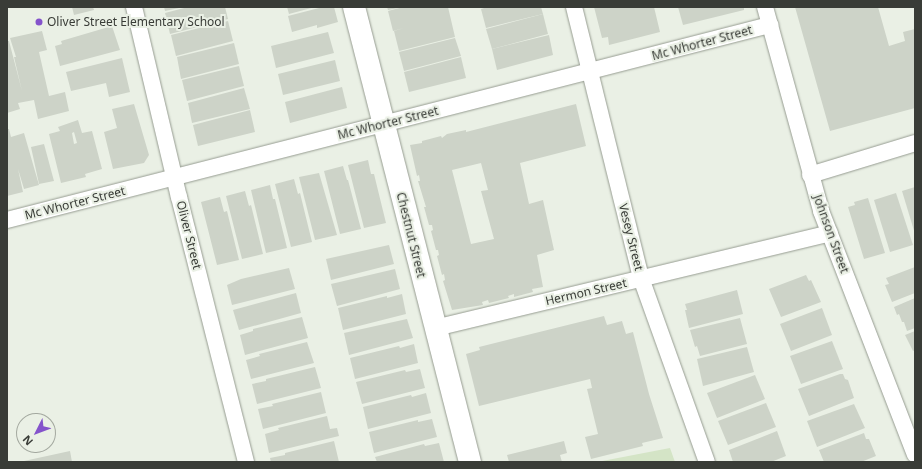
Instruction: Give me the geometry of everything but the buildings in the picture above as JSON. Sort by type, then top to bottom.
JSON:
[{"type":"street","name":"Oliver Street","points":[[134,7],[246,462]]},
{"type":"street","name":"Chestnut Street","points":[[354,7],[470,462]]},
{"type":"street","name":"Vesey Street","points":[[574,7],[641,278],[707,462]]},
{"type":"street","name":"Johnson Street","points":[[765,7],[810,176],[821,211],[915,455]]},
{"type":"street","name":"Mc Whorter Street","points":[[7,220],[770,25]]},
{"type":"street","points":[[810,176],[915,142]]},
{"type":"street","name":"Hermon Street","points":[[435,328],[830,233]]},
{"type":"green space","points":[[670,448],[675,462],[597,462]]},
{"type":"place","name":"Oliver Street Elementary School","points":[[39,22]]}]
